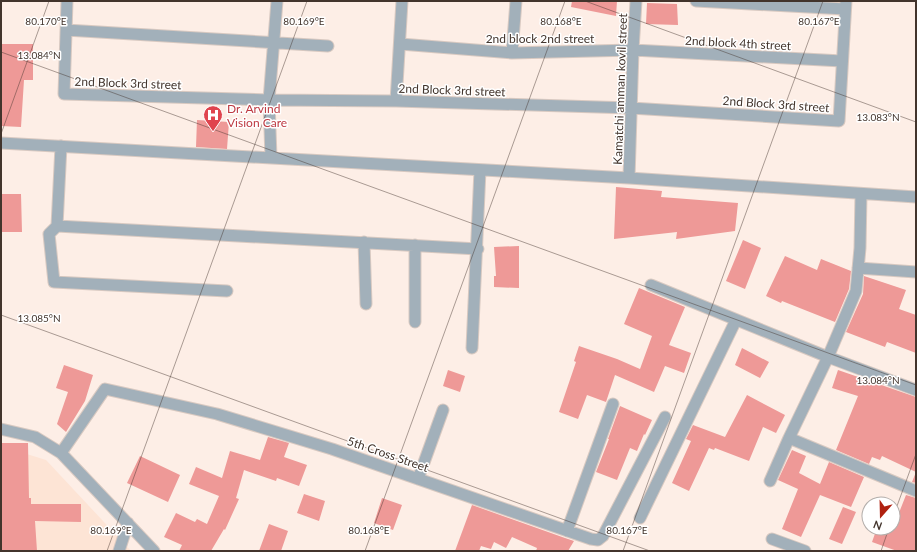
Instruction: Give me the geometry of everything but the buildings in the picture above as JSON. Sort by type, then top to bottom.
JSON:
[{"type":"street","points":[[67,1],[66,30],[328,46]]},
{"type":"street","points":[[271,158],[269,100],[277,1]]},
{"type":"street","points":[[396,101],[402,1]]},
{"type":"street","points":[[512,53],[516,1]]},
{"type":"street","name":"Kamatchi amman kovil street","points":[[629,178],[636,1]]},
{"type":"street","points":[[696,1],[845,5],[842,61]]},
{"type":"street","name":"2nd Block 3rd street","points":[[66,30],[64,94],[632,108],[839,121],[842,61]]},
{"type":"street","name":"2nd block 2nd street","points":[[400,44],[512,53],[633,50]]},
{"type":"street","name":"2nd block 4th street","points":[[633,50],[842,61]]},
{"type":"street","points":[[1,143],[629,178],[916,197]]},
{"type":"street","points":[[61,146],[57,226],[49,234],[54,282],[227,292]]},
{"type":"street","points":[[472,348],[478,249],[480,170]]},
{"type":"street","points":[[770,481],[828,356],[856,291],[860,248],[861,194]]},
{"type":"street","points":[[57,226],[478,249]]},
{"type":"street","points":[[364,242],[366,304]]},
{"type":"street","points":[[415,245],[415,322]]},
{"type":"street","points":[[858,268],[916,272]]},
{"type":"street","points":[[651,285],[736,320],[916,390]]},
{"type":"street","points":[[640,518],[736,320]]},
{"type":"street","name":"5th Cross Street","points":[[61,453],[105,389],[217,414],[332,449],[591,540],[598,540],[603,536],[664,417]]},
{"type":"street","points":[[566,531],[613,404]]},
{"type":"street","points":[[418,478],[443,410]]},
{"type":"street","points":[[1,429],[35,437],[61,453],[154,551]]},
{"type":"street","points":[[790,438],[916,491]]},
{"type":"street","points":[[119,551],[128,523]]},
{"type":"street","points":[[772,539],[805,551]]},
{"type":"shaded area","points":[[1,446],[46,460],[131,551],[1,551]]},
{"type":"place","name":"Dr. Arvind Vision Care","points":[[213,132]]}]
